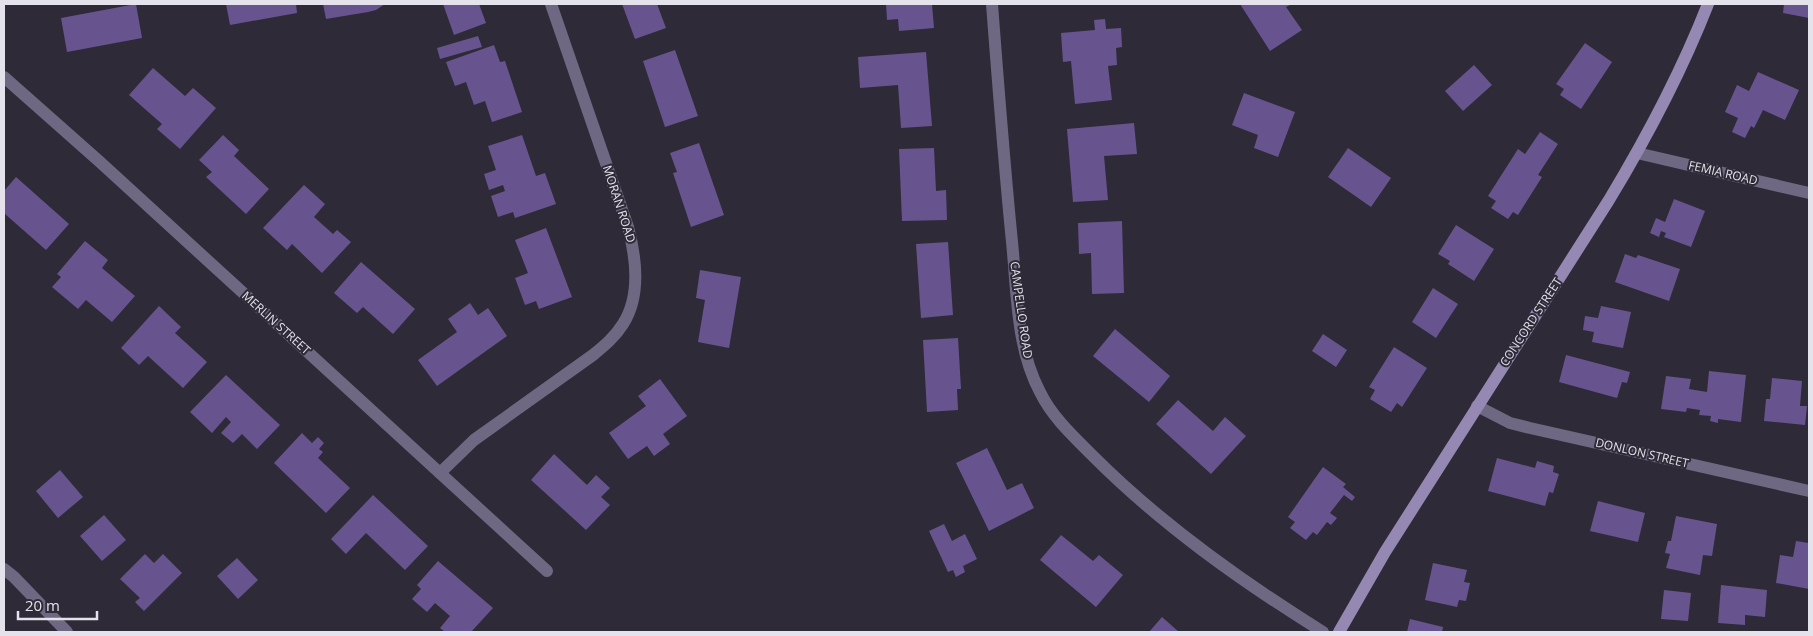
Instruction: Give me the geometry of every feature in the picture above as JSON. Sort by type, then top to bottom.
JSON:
[{"type":"main road","name":"CONCORD STREET","points":[[1339,632],[1385,552],[1637,153],[1667,96],[1708,4]]},
{"type":"street","name":"MORAN ROAD","points":[[440,473],[474,440],[593,355],[609,341],[624,323],[632,300],[635,276],[634,252],[628,227],[551,4]]},
{"type":"street","name":"CAMPELLO ROAD","points":[[992,4],[1019,314],[1029,368],[1040,393],[1072,436],[1141,501],[1217,561],[1322,632]]},
{"type":"street","name":"MERLIN STREET","points":[[4,77],[107,168],[547,571]]},
{"type":"street","name":"FEMIA ROAD","points":[[1637,153],[1809,193]]},
{"type":"street","name":"DONLON STREET","points":[[1477,406],[1510,423],[1809,491]]},
{"type":"street","points":[[4,569],[67,632]]},
{"type":"building","points":[[136,4],[142,38],[67,52],[61,18]]},
{"type":"building","points":[[226,4],[296,4],[297,13],[230,25]]},
{"type":"building","points":[[323,4],[385,4],[376,10],[326,19]]},
{"type":"building","points":[[443,4],[479,4],[486,23],[454,35]]},
{"type":"building","points":[[622,4],[657,4],[666,28],[635,39]]},
{"type":"building","points":[[886,4],[932,4],[934,28],[899,31],[898,19],[887,20]]},
{"type":"building","points":[[1240,4],[1289,4],[1286,7],[1302,30],[1270,51]]},
{"type":"building","points":[[1784,4],[1809,4],[1809,18],[1783,13]]},
{"type":"building","points":[[1105,19],[1106,29],[1121,28],[1122,47],[1116,48],[1117,65],[1108,66],[1112,100],[1075,104],[1071,61],[1063,62],[1061,33],[1095,30],[1094,20]]},
{"type":"building","points":[[478,36],[482,47],[440,59],[437,48]]},
{"type":"building","points":[[1585,43],[1612,62],[1581,109],[1560,95],[1564,89],[1556,84]]},
{"type":"building","points":[[494,45],[500,62],[505,61],[522,112],[492,122],[485,101],[474,105],[466,82],[455,86],[446,62]]},
{"type":"building","points":[[675,50],[698,116],[665,127],[643,61]]},
{"type":"building","points":[[926,52],[932,126],[901,128],[898,85],[860,88],[858,57]]},
{"type":"building","points":[[1474,65],[1492,85],[1463,111],[1445,91]]},
{"type":"building","points":[[153,68],[185,96],[193,88],[216,108],[180,149],[157,129],[162,124],[129,95]]},
{"type":"building","points":[[1758,72],[1799,90],[1785,120],[1763,110],[1754,128],[1751,126],[1745,138],[1732,132],[1738,118],[1725,112],[1737,85],[1749,91]]},
{"type":"building","points":[[1244,93],[1295,112],[1278,157],[1254,148],[1258,135],[1232,125]]},
{"type":"building","points":[[1134,123],[1137,154],[1104,156],[1108,200],[1073,202],[1067,129]]},
{"type":"building","points":[[1540,132],[1558,144],[1538,175],[1542,177],[1518,215],[1513,212],[1508,219],[1491,208],[1496,201],[1488,196],[1518,149],[1525,154]]},
{"type":"building","points":[[223,135],[239,150],[234,156],[269,189],[246,214],[206,177],[212,172],[199,160]]},
{"type":"building","points":[[522,135],[536,176],[545,173],[556,204],[515,218],[513,212],[498,217],[491,196],[505,191],[503,185],[489,190],[484,174],[496,170],[488,146]]},
{"type":"building","points":[[699,143],[724,215],[691,227],[673,173],[677,172],[670,153]]},
{"type":"building","points":[[934,148],[936,191],[946,190],[947,220],[902,221],[899,149]]},
{"type":"building","points":[[1348,148],[1391,178],[1371,207],[1328,177]]},
{"type":"building","points":[[16,177],[69,224],[46,250],[4,215],[4,191]]},
{"type":"building","points":[[304,185],[325,204],[314,217],[333,234],[337,230],[351,242],[322,273],[292,244],[287,250],[263,228]]},
{"type":"building","points":[[1674,199],[1705,211],[1691,247],[1664,237],[1666,233],[1661,231],[1659,237],[1650,233],[1656,218],[1665,222]]},
{"type":"building","points":[[1122,221],[1124,293],[1092,294],[1091,253],[1079,254],[1078,223]]},
{"type":"building","points":[[1456,225],[1494,249],[1474,281],[1448,264],[1450,261],[1438,254]]},
{"type":"building","points":[[546,228],[572,297],[539,309],[536,301],[525,305],[515,278],[528,273],[515,240]]},
{"type":"building","points":[[85,241],[108,260],[102,268],[135,296],[112,322],[86,300],[78,309],[52,287],[61,277],[57,274]]},
{"type":"building","points":[[948,242],[953,315],[921,318],[916,244]]},
{"type":"building","points":[[1625,254],[1636,258],[1638,255],[1680,269],[1669,301],[1615,282]]},
{"type":"building","points":[[361,262],[415,309],[393,334],[363,307],[357,313],[334,293]]},
{"type":"building","points":[[700,270],[741,277],[729,348],[698,342],[705,300],[696,298]]},
{"type":"building","points":[[1433,288],[1458,304],[1436,338],[1412,322]]},
{"type":"building","points":[[470,303],[478,315],[488,308],[507,336],[437,386],[418,360],[457,332],[448,319]]},
{"type":"building","points":[[159,306],[181,327],[175,333],[207,362],[183,388],[148,356],[139,365],[121,348]]},
{"type":"building","points":[[1601,306],[1631,312],[1623,348],[1592,342],[1594,332],[1583,330],[1585,316],[1598,318]]},
{"type":"building","points":[[1115,329],[1170,376],[1149,402],[1093,356]]},
{"type":"building","points":[[1323,334],[1347,350],[1336,367],[1312,351]]},
{"type":"building","points":[[958,338],[961,389],[957,389],[958,410],[927,412],[923,340]]},
{"type":"building","points":[[1394,347],[1427,368],[1402,407],[1397,403],[1391,412],[1370,399],[1375,390],[1369,387]]},
{"type":"building","points":[[1566,355],[1630,372],[1627,383],[1622,382],[1617,398],[1559,382]]},
{"type":"building","points":[[1709,371],[1746,375],[1741,422],[1718,419],[1718,423],[1710,421],[1711,416],[1699,415],[1700,410],[1687,408],[1686,412],[1661,409],[1666,376],[1691,379],[1689,389],[1707,392]]},
{"type":"building","points":[[226,375],[280,425],[257,449],[242,434],[233,443],[221,433],[231,422],[226,417],[212,433],[190,412]]},
{"type":"building","points":[[1772,378],[1802,381],[1800,406],[1807,406],[1805,425],[1764,421],[1766,399],[1770,399]]},
{"type":"building","points":[[660,379],[687,416],[663,434],[670,444],[654,456],[647,446],[628,459],[609,433],[646,406],[638,396]]},
{"type":"building","points":[[1178,400],[1213,431],[1225,417],[1246,436],[1211,474],[1156,424]]},
{"type":"building","points":[[302,433],[312,443],[318,437],[324,443],[319,449],[323,452],[318,458],[350,488],[326,513],[274,463]]},
{"type":"building","points":[[987,448],[1007,490],[1022,483],[1034,508],[989,531],[956,463]]},
{"type":"building","points":[[554,454],[587,485],[596,475],[610,488],[601,497],[610,505],[586,530],[531,480]]},
{"type":"building","points":[[1497,458],[1535,468],[1537,461],[1554,466],[1553,472],[1559,474],[1553,493],[1549,492],[1545,506],[1488,491]]},
{"type":"building","points":[[1323,467],[1346,484],[1343,487],[1355,497],[1352,501],[1344,495],[1330,513],[1337,518],[1331,525],[1327,522],[1317,535],[1313,532],[1306,540],[1290,528],[1295,522],[1288,517]]},
{"type":"building","points":[[60,470],[83,497],[58,518],[36,491]]},
{"type":"building","points":[[373,495],[428,546],[405,570],[366,533],[346,554],[331,539]]},
{"type":"building","points":[[1598,501],[1645,513],[1638,542],[1590,531]]},
{"type":"building","points":[[104,515],[126,540],[102,561],[80,536]]},
{"type":"building","points":[[1676,516],[1717,524],[1712,556],[1703,555],[1700,575],[1666,568],[1670,554],[1665,553],[1668,541],[1671,541]]},
{"type":"building","points":[[944,524],[952,541],[965,534],[977,559],[963,566],[965,572],[956,577],[953,570],[948,572],[929,531]]},
{"type":"building","points":[[1061,535],[1093,561],[1099,555],[1123,575],[1096,607],[1040,560]]},
{"type":"building","points":[[1796,541],[1809,543],[1809,589],[1776,583],[1780,555],[1793,557]]},
{"type":"building","points":[[145,554],[154,563],[163,554],[182,573],[144,611],[135,602],[140,598],[120,579]]},
{"type":"building","points":[[237,558],[258,580],[238,599],[217,576]]},
{"type":"building","points":[[438,561],[493,608],[471,632],[445,632],[440,628],[450,616],[435,603],[427,612],[412,599],[421,589],[417,585]]},
{"type":"building","points":[[1433,563],[1467,570],[1464,582],[1470,583],[1466,601],[1459,600],[1457,607],[1425,600]]},
{"type":"building","points":[[1721,585],[1767,590],[1765,617],[1745,615],[1745,625],[1718,623]]},
{"type":"building","points":[[1664,590],[1691,593],[1688,621],[1661,619]]},
{"type":"building","points":[[1162,617],[1179,632],[1149,632]]},
{"type":"building","points":[[1410,619],[1443,627],[1442,632],[1407,632]]}]
